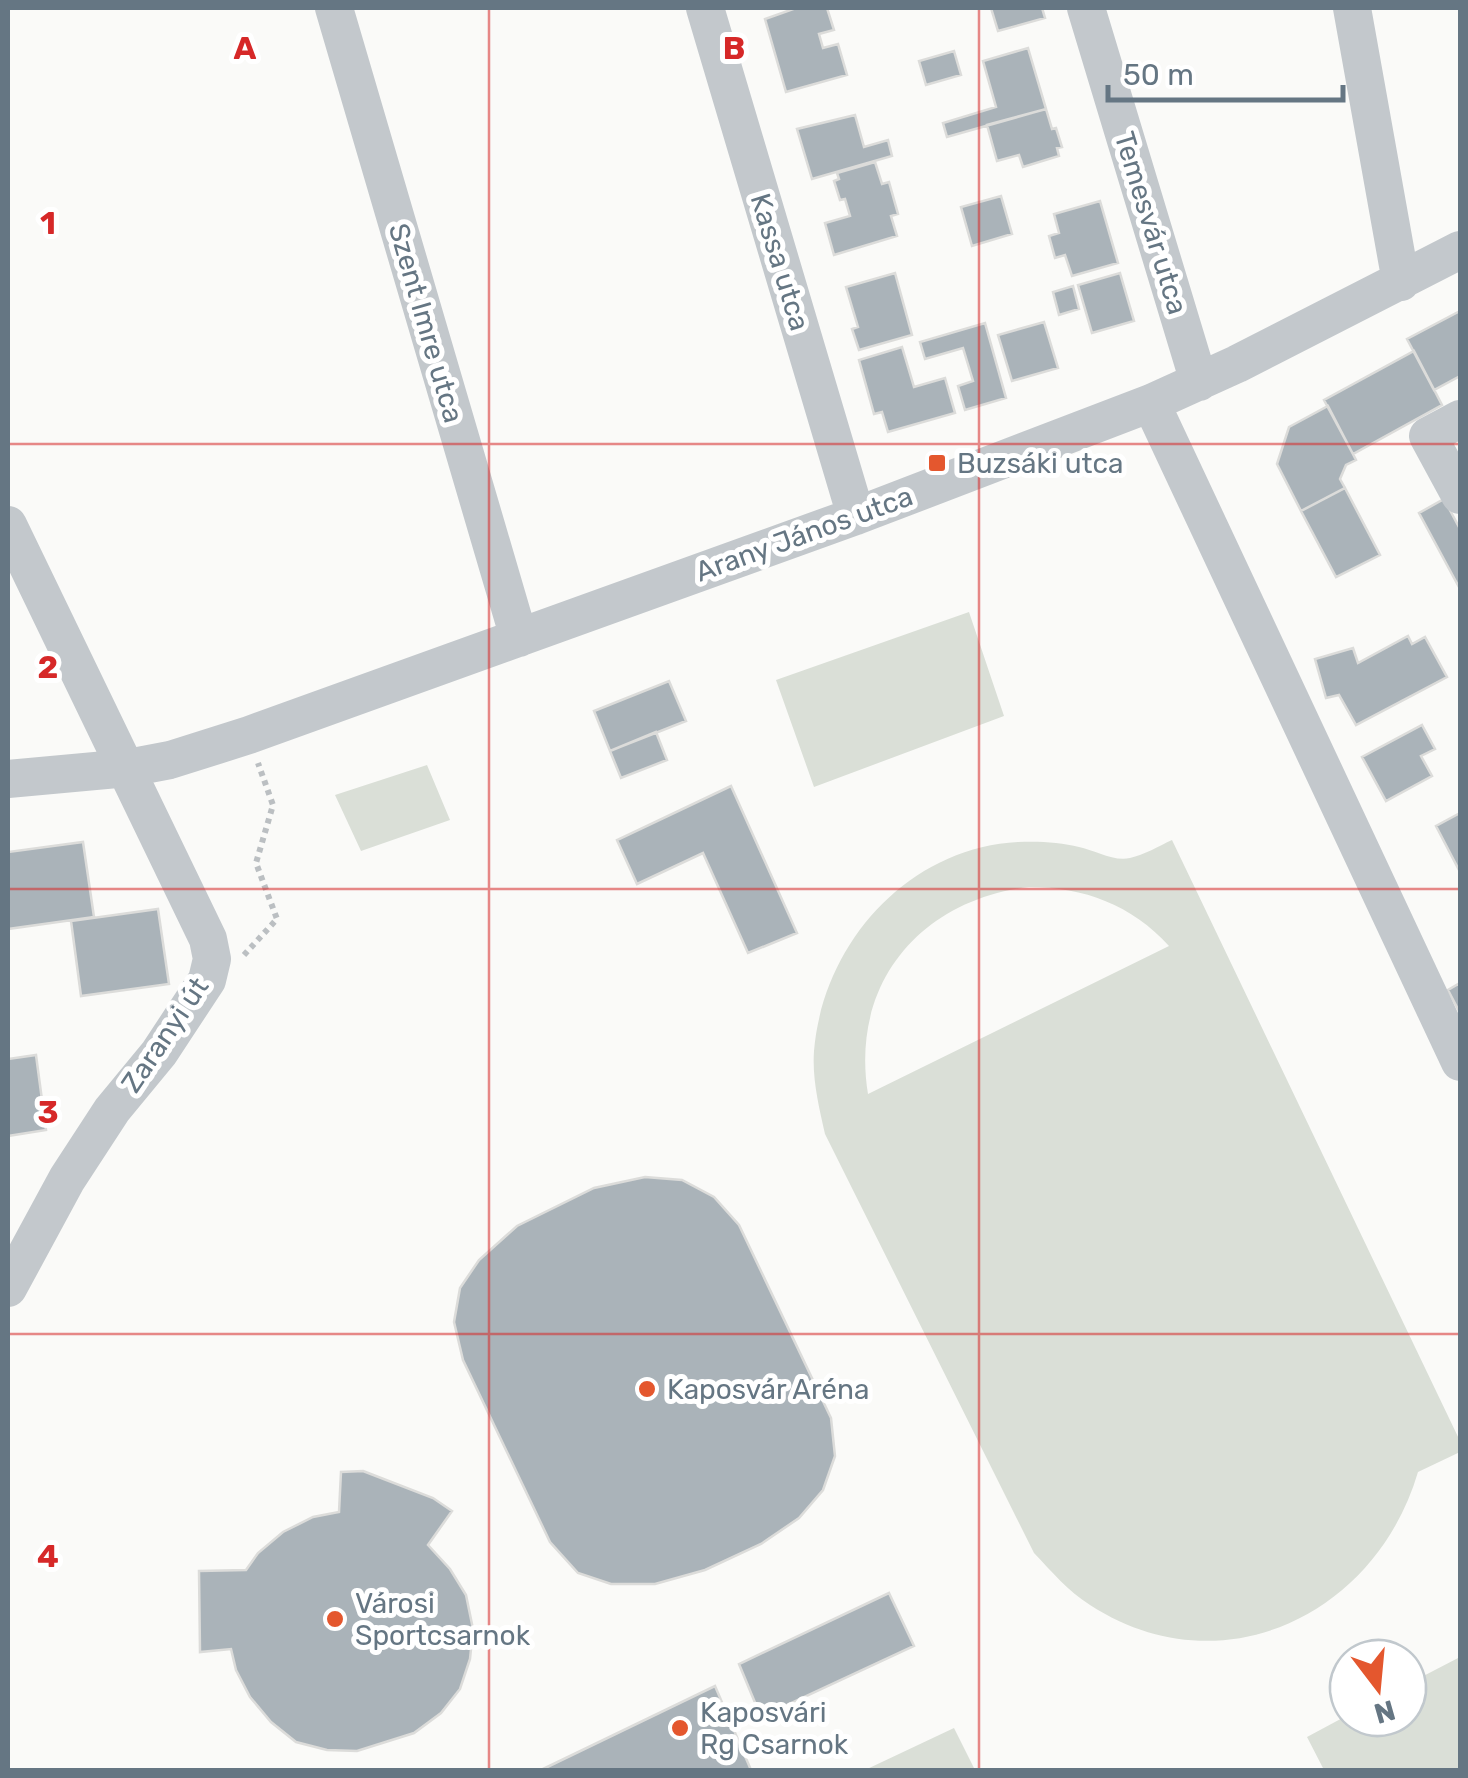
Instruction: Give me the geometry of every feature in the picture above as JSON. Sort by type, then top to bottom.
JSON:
[{"type":"street","name":"Szent Imre utca","points":[[334,8],[519,638]]},
{"type":"street","name":"Kassa utca","points":[[705,8],[856,516]]},
{"type":"street","name":"Temesvár utca","points":[[1086,8],[1199,382]]},
{"type":"street","points":[[1352,8],[1401,282]]},
{"type":"street","name":"Arany János utca","points":[[8,779],[128,768],[170,760],[856,516],[1199,382],[1460,250]]},
{"type":"street","points":[[1150,403],[1460,1062]]},
{"type":"street","points":[[1460,419],[1428,436],[1460,495]]},
{"type":"street","points":[[8,525],[128,768]]},
{"type":"street","name":"Zaranyi út","points":[[8,1288],[67,1178],[112,1110],[159,1053],[207,980],[212,959],[208,939],[128,768]]},
{"type":"shaded area","points":[[969,612],[1004,716],[814,787],[776,680]]},
{"type":"shaded area","points":[[427,765],[450,820],[361,851],[335,795]]},
{"type":"shaded area","points":[[1172,840],[1460,1441],[1460,1452],[1418,1472],[1397,1522],[1367,1565],[1330,1599],[1287,1624],[1240,1638],[1191,1640],[1140,1630],[1082,1600],[1034,1553],[825,1134],[814,1072],[821,1012],[834,974],[853,939],[907,883],[941,862],[978,848],[1041,842],[1124,859]],"holes":[[[1029,887],[1088,895],[1123,909],[1169,946],[868,1094],[865,1054],[870,1017],[882,984],[901,954],[925,929],[955,909],[990,895]]]},
{"type":"shaded area","points":[[1460,1657],[1460,1770],[1324,1770],[1307,1737],[1328,1726],[1328,1738],[1428,1738],[1428,1674]]},
{"type":"shaded area","points":[[954,1728],[975,1770],[865,1770]]},
{"type":"building","points":[[796,8],[827,8],[834,30],[819,34],[823,48],[838,44],[847,75],[786,92],[765,19]]},
{"type":"building","points":[[991,8],[1042,8],[1045,18],[998,31]]},
{"type":"building","points":[[1028,48],[1046,109],[947,137],[943,123],[996,107],[983,61]]},
{"type":"building","points":[[954,51],[961,75],[926,85],[919,61]]},
{"type":"building","points":[[1046,109],[1062,147],[1057,148],[1059,156],[1023,167],[1019,155],[997,161],[987,125]]},
{"type":"building","points":[[855,115],[864,147],[888,140],[892,156],[812,179],[797,129]]},
{"type":"building","points":[[875,162],[882,184],[889,182],[898,214],[891,216],[897,236],[834,255],[825,223],[850,216],[834,181],[839,179],[837,173]]},
{"type":"building","points":[[1001,196],[1012,234],[972,246],[961,207]]},
{"type":"building","points":[[1100,201],[1118,263],[1072,276],[1065,255],[1055,258],[1049,236],[1059,233],[1054,214]]},
{"type":"building","points":[[895,273],[912,335],[859,350],[852,329],[858,327],[846,287]]},
{"type":"building","points":[[1120,273],[1134,321],[1092,333],[1078,285]]},
{"type":"building","points":[[1073,286],[1079,309],[1059,315],[1053,292]]},
{"type":"building","points":[[1460,311],[1460,376],[1434,390],[1407,339]]},
{"type":"building","points":[[1044,322],[1058,368],[1012,381],[998,335]]},
{"type":"building","points":[[985,323],[1006,398],[965,410],[958,386],[973,381],[963,348],[925,359],[920,342]]},
{"type":"building","points":[[902,347],[914,387],[945,378],[955,413],[888,432],[882,412],[874,414],[859,360]]},
{"type":"building","points":[[1414,351],[1442,405],[1353,454],[1324,400]]},
{"type":"building","points":[[1328,406],[1356,460],[1346,465],[1340,479],[1345,488],[1301,511],[1277,464],[1289,427]]},
{"type":"building","points":[[1345,488],[1380,555],[1336,577],[1301,511]]},
{"type":"building","points":[[1444,499],[1460,529],[1460,589],[1419,513]]},
{"type":"building","points":[[1408,636],[1412,644],[1425,637],[1447,677],[1356,725],[1339,695],[1326,698],[1315,659],[1353,648],[1358,663]]},
{"type":"building","points":[[669,681],[686,721],[610,751],[594,711]]},
{"type":"building","points":[[1422,725],[1435,749],[1421,756],[1432,776],[1386,801],[1362,757]]},
{"type":"building","points":[[656,732],[667,760],[621,778],[610,751]]},
{"type":"building","points":[[731,786],[797,933],[748,953],[703,853],[637,884],[617,840]]},
{"type":"building","points":[[1460,813],[1460,872],[1436,826]]},
{"type":"building","points":[[83,842],[94,917],[8,929],[8,852]]},
{"type":"building","points":[[158,909],[169,984],[81,996],[71,921]]},
{"type":"building","points":[[1460,983],[1460,1013],[1448,990]]},
{"type":"building","points":[[36,1055],[46,1130],[8,1136],[8,1059]]},
{"type":"building","name":"Kaposvár Aréna","points":[[645,1177],[682,1180],[714,1197],[739,1225],[831,1418],[835,1456],[823,1490],[799,1518],[761,1544],[705,1570],[655,1584],[611,1584],[578,1573],[550,1542],[463,1360],[454,1322],[460,1288],[479,1260],[517,1226],[594,1188]]},
{"type":"building","name":"Városi Sportcsarnok","points":[[363,1471],[433,1498],[452,1511],[428,1545],[466,1595],[473,1629],[470,1659],[460,1689],[441,1713],[414,1733],[357,1751],[327,1750],[296,1742],[271,1722],[250,1697],[236,1670],[231,1649],[200,1652],[199,1571],[246,1570],[258,1553],[283,1532],[313,1517],[339,1512],[341,1472]]},
{"type":"building","points":[[889,1593],[914,1646],[761,1717],[739,1664]]},
{"type":"building","name":"Kaposvári Rg Csarnok","points":[[715,1686],[751,1770],[541,1770]]},
{"type":"place","name":"Buzsáki utca","points":[[937,463]]},
{"type":"place","name":"Kaposvár Aréna","points":[[647,1389]]},
{"type":"place","name":"Városi Sportcsarnok","points":[[335,1619]]},
{"type":"place","name":"Kaposvári Rg Csarnok","points":[[680,1728]]}]
